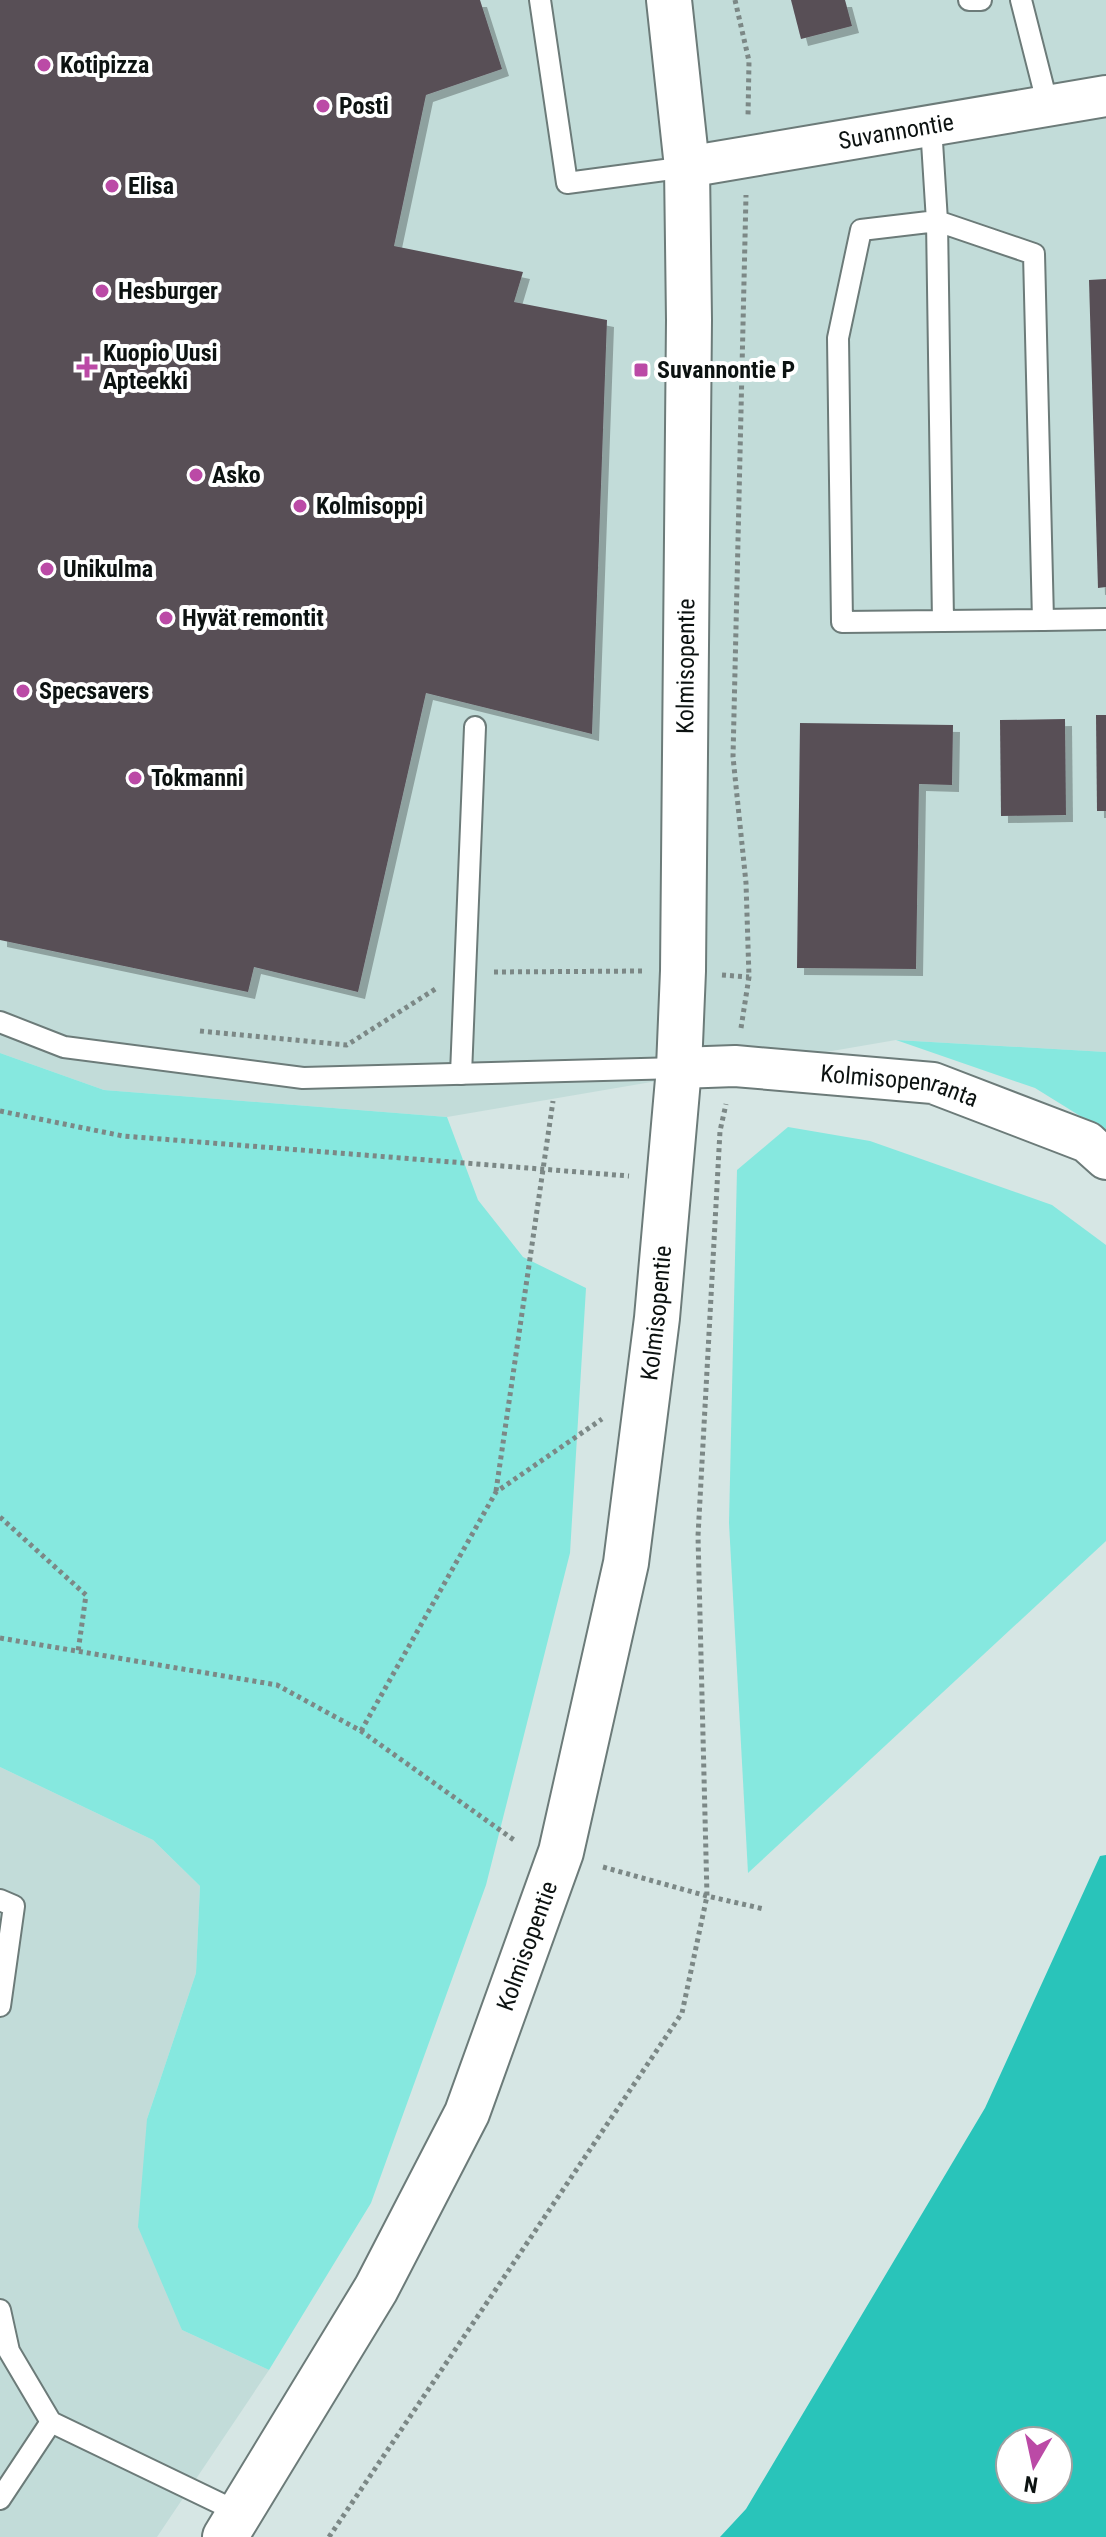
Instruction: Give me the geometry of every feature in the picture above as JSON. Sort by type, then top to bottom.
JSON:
[{"type":"main road","name":"Kolmisopentie","points":[[232,2525],[376,2289],[472,2098],[561,1852],[626,1563],[669,1179],[679,1068],[683,971],[689,320],[687,167],[669,0]]},
{"type":"street","name":"Suvannontie","points":[[687,167],[1106,96]]},
{"type":"street","name":"Kolmisopenranta","points":[[679,1068],[735,1066],[933,1083],[1087,1142],[1106,1159]]},
{"type":"lane","points":[[540,0],[567,183],[687,167]]},
{"type":"lane","points":[[969,0],[981,0]]},
{"type":"lane","points":[[1021,0],[1048,106]]},
{"type":"lane","points":[[931,126],[937,221],[943,621]]},
{"type":"lane","points":[[1043,620],[1034,254],[937,221],[861,230],[838,338],[842,622],[1043,620],[1106,619]]},
{"type":"lane","points":[[461,1074],[475,727]]},
{"type":"lane","points":[[0,1022],[64,1047],[303,1078],[679,1068]]},
{"type":"lane","points":[[0,1900],[14,1906],[0,2006]]},
{"type":"lane","points":[[0,2310],[9,2351],[51,2422],[232,2525]]},
{"type":"lane","points":[[0,2499],[51,2422]]},
{"type":"path","points":[[329,2537],[682,2013],[707,1896],[698,1536],[720,1131],[735,1066],[749,977],[746,883],[733,757],[749,61],[735,0]]},
{"type":"path","points":[[195,1031],[347,1045],[463,972],[683,971],[749,977]]},
{"type":"path","points":[[361,1731],[496,1492],[556,1071]]},
{"type":"path","points":[[0,1111],[123,1136],[669,1179]]},
{"type":"path","points":[[496,1492],[648,1387]]},
{"type":"path","points":[[0,1517],[86,1595],[78,1652]]},
{"type":"path","points":[[0,1638],[277,1685],[361,1731],[514,1840]]},
{"type":"path","points":[[603,1867],[764,1909]]},
{"type":"shaded area","points":[[0,0],[1106,0],[1106,1052],[896,1040],[447,1117],[104,1090],[0,1053]]},
{"type":"shaded area","points":[[896,1040],[1106,1052],[1106,1132],[1035,1088]]},
{"type":"shaded area","points":[[0,1053],[104,1090],[447,1117],[478,1200],[523,1257],[586,1288],[570,1553],[486,1885],[371,2203],[269,2370],[182,2330],[138,2227],[147,2119],[196,1973],[200,1886],[153,1840],[0,1767]]},
{"type":"shaded area","points":[[788,1127],[870,1141],[1052,1205],[1106,1245],[1106,1541],[748,1873],[729,1523],[737,1170]]},
{"type":"shaded area","points":[[0,1767],[153,1840],[200,1886],[196,1973],[147,2119],[182,2330],[269,2370],[157,2537],[0,2537]]},
{"type":"shaded area","points":[[1106,1855],[1106,2537],[720,2537],[746,2509],[985,2108],[1100,1856]]},
{"type":"building","name":"Kolmisoppi","points":[[0,0],[480,0],[502,69],[426,95],[394,246],[523,272],[514,302],[607,320],[592,734],[426,693],[358,992],[254,967],[248,992],[0,940]]},
{"type":"building","points":[[791,0],[845,0],[852,26],[801,39]]},
{"type":"building","points":[[1106,279],[1106,587],[1098,588],[1089,280]]},
{"type":"building","points":[[1096,715],[1106,715],[1106,811],[1097,811]]},
{"type":"building","points":[[1065,719],[1066,815],[1001,816],[1000,720]]},
{"type":"building","points":[[800,723],[953,725],[952,785],[919,784],[916,969],[797,968]]},
{"type":"place","name":"Kotipizza","points":[[44,65]]},
{"type":"place","name":"Posti","points":[[323,106]]},
{"type":"place","name":"Elisa","points":[[112,186]]},
{"type":"place","name":"Hesburger","points":[[102,291]]},
{"type":"place","name":"Kuopio Uusi Apteekki","points":[[87,367]]},
{"type":"place","name":"Suvannontie P","points":[[641,370]]},
{"type":"place","name":"Asko","points":[[196,475]]},
{"type":"place","name":"Kolmisoppi","points":[[300,506]]},
{"type":"place","name":"Unikulma","points":[[47,569]]},
{"type":"place","name":"Hyvät remontit","points":[[166,618]]},
{"type":"place","name":"Specsavers","points":[[23,691]]},
{"type":"place","name":"Tokmanni","points":[[135,778]]}]
